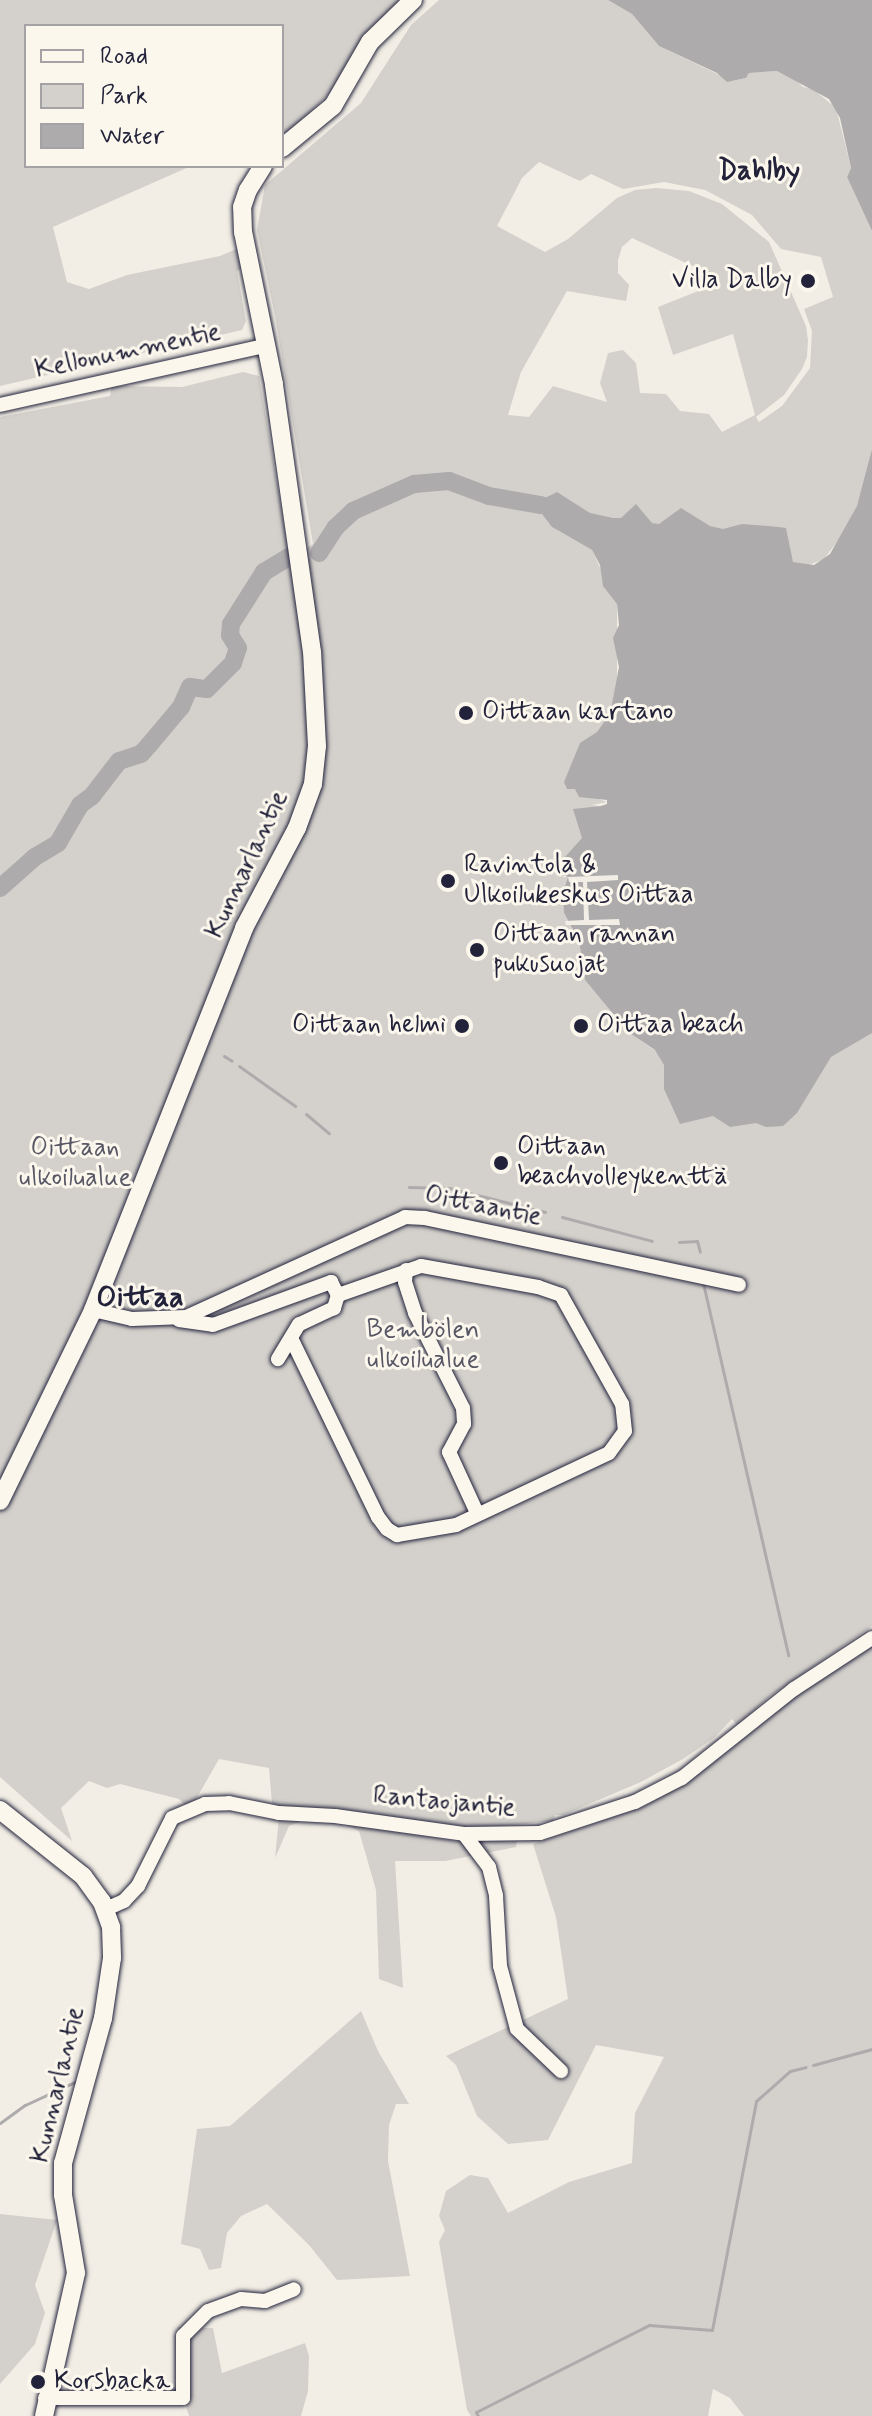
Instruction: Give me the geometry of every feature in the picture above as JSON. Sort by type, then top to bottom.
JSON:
[{"type":"main road","points":[[284,146],[333,106],[370,42],[413,0]]},
{"type":"main road","name":"Kunnarlantie","points":[[0,1501],[93,1310],[244,928],[297,828],[313,784],[317,746],[312,652],[290,485],[242,223],[248,190],[262,168]]},
{"type":"main road","name":"Kunnarlantie","points":[[0,1810],[80,1873],[106,1909],[111,1927],[109,1985],[63,2163],[63,2195],[75,2261],[74,2294],[44,2407]]},
{"type":"street","name":"Kellonummentie","points":[[0,405],[265,346]]},
{"type":"street","name":"Oittaantie","points":[[93,1310],[132,1319],[175,1319],[405,1217],[425,1218],[739,1285]]},
{"type":"street","points":[[292,1340],[378,1517],[387,1529],[397,1535],[456,1525],[609,1453],[625,1431],[622,1404],[561,1295],[434,1267],[406,1270],[338,1295]]},
{"type":"street","points":[[406,1270],[405,1282],[415,1313],[463,1408],[464,1424],[449,1452],[477,1513]]},
{"type":"street","points":[[175,1319],[213,1325],[324,1282],[335,1286],[338,1295],[334,1308],[299,1324],[278,1359]]},
{"type":"street","name":"Rantaojantie","points":[[106,1909],[124,1901],[138,1886],[172,1818],[205,1804],[229,1803],[279,1813],[335,1816],[464,1834],[540,1833],[635,1802],[682,1778],[794,1689],[872,1638]]},
{"type":"street","points":[[464,1834],[489,1867],[496,1896],[500,1966],[517,2029],[561,2071]]},
{"type":"street","points":[[44,2407],[183,2398],[183,2336],[208,2311],[241,2299],[265,2301],[294,2289]]},
{"type":"green space","points":[[0,0],[403,0],[333,90],[284,137],[284,24],[24,24],[24,168],[186,168],[53,227],[67,282],[89,289],[127,275],[220,256],[241,247],[241,269],[237,271],[246,321],[242,330],[0,386]]},
{"type":"green space","points":[[439,0],[608,0],[632,14],[659,46],[732,81],[746,78],[749,73],[777,71],[792,76],[803,87],[813,89],[836,108],[851,168],[847,177],[872,231],[872,449],[860,501],[840,538],[824,559],[806,566],[793,563],[743,566],[543,499],[539,510],[557,530],[592,550],[617,604],[617,678],[638,702],[583,793],[607,802],[592,805],[599,806],[568,874],[562,877],[568,877],[564,913],[579,941],[585,980],[628,1032],[654,1050],[818,1070],[845,1040],[872,1026],[872,1626],[770,1696],[737,1725],[732,1719],[714,1738],[683,1759],[641,1782],[563,1815],[555,1815],[553,1821],[473,1829],[281,1807],[272,1803],[269,1768],[219,1759],[195,1801],[186,1806],[179,1799],[120,1784],[107,1788],[89,1781],[61,1808],[72,1841],[0,1777],[0,417],[110,396],[112,386],[182,387],[243,372],[259,376],[290,559],[313,544],[275,316],[257,230],[265,185],[361,103],[411,25]],"holes":[[[539,162],[580,181],[591,174],[623,189],[664,182],[705,190],[752,215],[781,249],[821,257],[833,297],[804,309],[812,331],[810,368],[782,406],[759,422],[756,417],[784,395],[802,369],[807,357],[808,340],[806,326],[769,242],[722,204],[689,191],[656,188],[635,190],[617,198],[568,239],[545,252],[497,226],[522,178]],[[632,238],[714,276],[716,284],[658,307],[673,355],[733,334],[755,415],[722,432],[709,414],[680,411],[666,394],[640,393],[636,363],[623,350],[608,353],[600,383],[607,402],[553,386],[529,417],[508,415],[521,372],[567,291],[626,301],[629,285],[618,273],[618,260],[622,247]]]},
{"type":"green space","points":[[872,1644],[872,2416],[744,2416],[730,2398],[713,2389],[708,2416],[471,2416],[467,2410],[439,2242],[445,2230],[439,2216],[446,2191],[470,2175],[488,2178],[508,2213],[569,2182],[632,2163],[635,2113],[664,2057],[596,2045],[548,2140],[508,2144],[477,2116],[456,2065],[446,2056],[568,1999],[556,1917],[533,1844],[640,1808],[687,1783],[779,1706]]},
{"type":"green space","points":[[279,1818],[356,1825],[455,1841],[517,1841],[516,1847],[445,1861],[395,1861],[403,1988],[379,1979],[376,1890],[359,1831],[346,1825],[301,1821],[289,1826],[275,1858]]},
{"type":"green space","points":[[361,2011],[378,2051],[409,2104],[396,2104],[389,2125],[388,2161],[410,2276],[337,2280],[309,2245],[267,2204],[241,2216],[227,2233],[221,2268],[209,2270],[200,2249],[181,2244],[197,2129],[230,2126]]},
{"type":"green space","points":[[0,2214],[57,2220],[35,2285],[45,2313],[35,2344],[0,2384]]},
{"type":"green space","points":[[178,2327],[213,2328],[222,2373],[305,2343],[309,2356],[308,2391],[301,2416],[189,2416],[181,2390]]},
{"type":"water","points":[[608,0],[872,0],[872,231],[847,177],[851,168],[840,118],[829,99],[777,71],[749,73],[746,78],[727,82],[717,73],[659,46],[632,14]]},
{"type":"water","points":[[872,449],[872,1033],[831,1057],[797,1113],[783,1126],[766,1127],[756,1123],[730,1127],[713,1116],[680,1124],[664,1089],[664,1065],[655,1050],[628,1032],[585,980],[579,941],[564,913],[563,893],[568,877],[561,874],[567,874],[564,872],[565,857],[582,838],[573,809],[601,806],[607,804],[607,800],[579,797],[575,789],[567,789],[564,782],[580,743],[597,732],[610,714],[619,667],[613,638],[619,625],[617,604],[603,586],[600,565],[592,550],[552,527],[539,510],[543,499],[557,492],[590,513],[613,518],[621,518],[636,504],[652,523],[659,524],[681,508],[710,526],[723,529],[742,524],[786,528],[793,562],[814,565],[830,554],[857,506]]},
{"type":"pier","points":[[618,875],[618,880],[587,882],[589,920],[619,919],[620,925],[566,925],[565,921],[584,920],[583,882],[569,882],[568,877]]},
{"type":"waterway","points":[[319,553],[335,528],[353,511],[414,484],[449,481],[489,496],[541,505]]},
{"type":"waterway","points":[[0,888],[35,857],[58,843],[80,805],[92,796],[119,761],[141,754],[181,707],[190,687],[207,689],[233,663],[238,648],[230,635],[231,624],[264,572],[289,557]]},
{"type":"waterway","points":[[224,1056],[232,1061]]},
{"type":"waterway","points":[[239,1066],[295,1106]]},
{"type":"waterway","points":[[306,1114],[329,1133]]},
{"type":"waterway","points":[[409,1187],[449,1188],[545,1212]]},
{"type":"waterway","points":[[562,1217],[652,1241]]},
{"type":"waterway","points":[[679,1242],[697,1241],[700,1252]]},
{"type":"waterway","points":[[703,1283],[788,1655]]},
{"type":"waterway","points":[[813,2065],[872,2049]]},
{"type":"waterway","points":[[478,2416],[476,2412],[649,2325],[712,2330],[756,2101],[790,2071],[806,2067]]},
{"type":"waterway","points":[[0,2123],[25,2105],[77,2081]]},
{"type":"place","name":"Villa Dalby","points":[[808,281]]},
{"type":"place","name":"Oittaan kartano","points":[[466,713]]},
{"type":"place","name":"Ravintola & Ulkoilukeskus Oittaa","points":[[448,881]]},
{"type":"place","name":"Oittaan rannan pukusuojat","points":[[477,950]]},
{"type":"place","name":"Oittaan helmi","points":[[462,1026]]},
{"type":"place","name":"Oittaa beach","points":[[581,1026]]},
{"type":"place","name":"Oittaan beachvolleykenttä","points":[[501,1163]]},
{"type":"place","name":"Korsbacka","points":[[38,2382]]},
{"type":"district","name":"Dahlby","points":[[759,172]]},
{"type":"district","name":"Oittaa","points":[[140,1298]]},
{"type":"park label","name":"Oittaan ulkoilualue","points":[[75,1164]]},
{"type":"park label","name":"Bembölen ulkoilualue","points":[[423,1346]]}]
